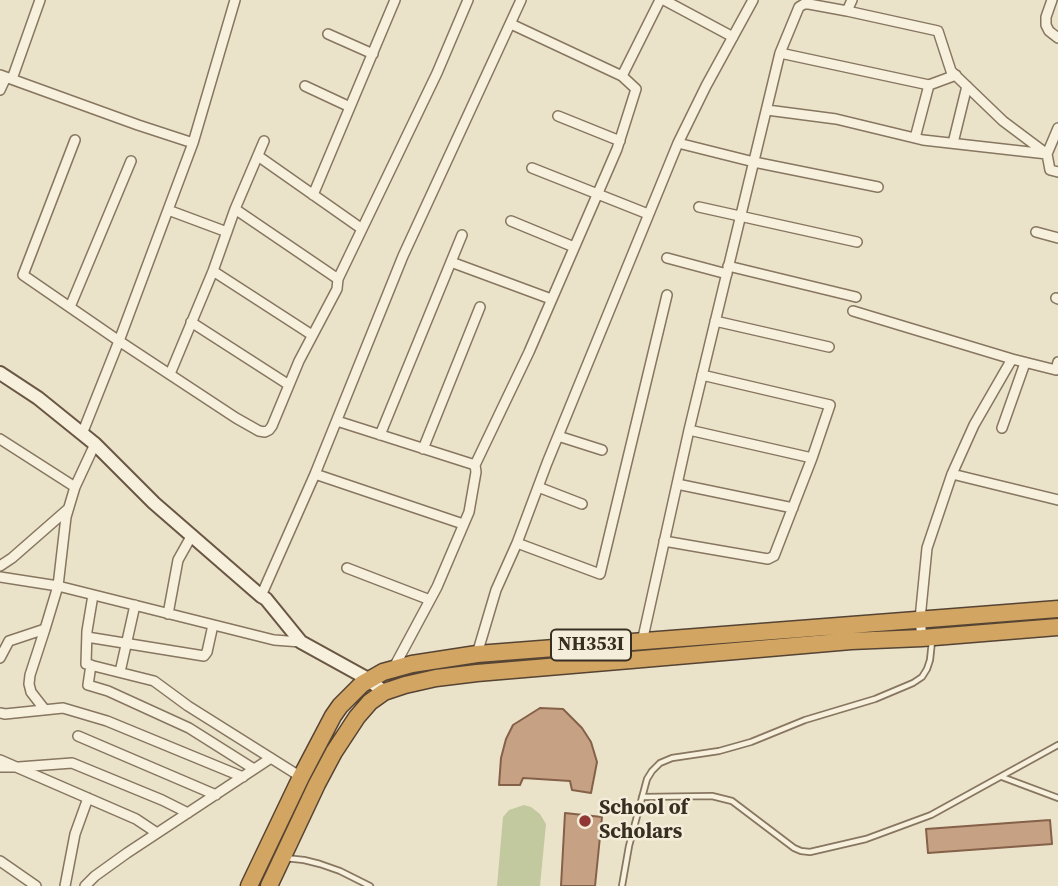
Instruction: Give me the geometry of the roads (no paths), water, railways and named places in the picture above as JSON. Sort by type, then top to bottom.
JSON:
[{"type":"highway","name":"NH353I","points":[[249,886],[300,776],[340,706],[369,679],[393,669],[477,654],[1058,609]]},
{"type":"highway","name":"NH353I","points":[[269,886],[317,784],[357,717],[370,702],[384,692],[405,685],[477,673],[851,641],[1058,627]]},
{"type":"street","points":[[0,90],[40,0]]},
{"type":"street","points":[[82,434],[169,210],[235,0]]},
{"type":"street","points":[[313,195],[395,0]]},
{"type":"street","points":[[75,140],[23,275],[236,418],[265,432],[272,426],[299,361],[337,289],[338,279],[468,0]]},
{"type":"street","points":[[261,596],[337,421],[403,256],[521,0]]},
{"type":"street","points":[[621,76],[662,0],[733,37]]},
{"type":"street","points":[[477,654],[496,590],[648,214],[678,143],[753,0]]},
{"type":"street","points":[[847,11],[852,0]]},
{"type":"street","points":[[1052,0],[1046,25],[1058,38]]},
{"type":"street","points":[[642,642],[689,430],[780,53],[799,7],[809,4],[938,31],[951,71],[1003,121],[1047,153]]},
{"type":"street","points":[[393,669],[438,587],[469,512],[475,465],[529,352],[597,195],[620,141],[636,89],[621,76],[510,24]]},
{"type":"street","points":[[328,34],[373,54]]},
{"type":"street","points":[[780,53],[929,85],[956,75]]},
{"type":"street","points":[[6,77],[192,143]]},
{"type":"street","points":[[915,138],[929,85]]},
{"type":"street","points":[[305,86],[350,107]]},
{"type":"street","points":[[953,143],[967,86]]},
{"type":"street","points":[[767,110],[836,120],[915,138],[1047,153]]},
{"type":"street","points":[[558,116],[620,141]]},
{"type":"street","points":[[1058,128],[1047,153],[1049,170],[1058,172]]},
{"type":"street","points":[[170,374],[264,141]]},
{"type":"street","points":[[678,143],[754,162],[878,187]]},
{"type":"street","points":[[258,156],[362,229]]},
{"type":"street","points":[[70,307],[131,161]]},
{"type":"street","points":[[532,168],[648,214]]},
{"type":"street","points":[[699,207],[857,242]]},
{"type":"street","points":[[236,209],[338,279]]},
{"type":"street","points":[[169,210],[226,232]]},
{"type":"street","points":[[511,221],[574,247]]},
{"type":"street","points":[[1036,232],[1058,238]]},
{"type":"street","points":[[380,435],[462,235]]},
{"type":"street","points":[[667,258],[856,298]]},
{"type":"street","points":[[451,262],[551,299]]},
{"type":"street","points":[[213,271],[313,335]]},
{"type":"street","points":[[517,543],[600,574],[667,295]]},
{"type":"street","points":[[423,449],[480,307]]},
{"type":"street","points":[[853,311],[1026,363],[1056,370],[1058,362]]},
{"type":"street","points":[[715,321],[829,346]]},
{"type":"street","points":[[191,322],[289,385]]},
{"type":"street","points":[[927,637],[920,619],[927,548],[952,474],[974,425],[1012,359]]},
{"type":"street","points":[[1002,428],[1026,363]]},
{"type":"street","points":[[0,373],[38,398],[95,444],[154,503],[266,599],[301,642],[369,679],[384,692]]},
{"type":"street","points":[[664,541],[768,559],[774,556],[830,405],[702,375]]},
{"type":"street","points":[[337,421],[475,465]]},
{"type":"street","points":[[689,430],[812,458]]},
{"type":"street","points":[[558,436],[602,450]]},
{"type":"street","points":[[0,439],[75,487]]},
{"type":"street","points":[[45,710],[31,692],[30,675],[58,586],[66,517],[75,487],[95,444]]},
{"type":"street","points":[[314,474],[463,524]]},
{"type":"street","points":[[952,474],[1058,500]]},
{"type":"street","points":[[677,484],[793,508]]},
{"type":"street","points":[[538,486],[582,504]]},
{"type":"street","points":[[0,566],[69,508]]},
{"type":"street","points":[[167,614],[178,560],[192,535]]},
{"type":"street","points":[[347,568],[430,600]]},
{"type":"street","points":[[0,578],[58,586],[274,640],[301,642]]},
{"type":"street","points":[[93,595],[86,664],[154,681],[188,706],[300,776]]},
{"type":"street","points":[[120,672],[135,606]]},
{"type":"street","points":[[87,637],[204,656],[213,625]]},
{"type":"street","points":[[0,658],[9,641],[45,629]]},
{"type":"street","points":[[90,665],[88,685],[108,691],[189,728],[254,769]]},
{"type":"street","points":[[0,713],[63,708],[107,720],[243,777]]},
{"type":"street","points":[[78,736],[216,794]]},
{"type":"street","points":[[85,886],[94,876],[271,758]]},
{"type":"street","points":[[0,760],[136,819],[157,833]]},
{"type":"street","points":[[0,766],[72,763],[188,813]]},
{"type":"street","points":[[65,886],[75,834],[88,798]]},
{"type":"street","points":[[0,861],[30,884]]},
{"type":"lane","points":[[622,886],[629,846],[647,779],[660,763],[672,758],[719,751],[751,742],[805,720],[875,699],[913,683],[922,677],[930,660],[927,637]]},
{"type":"lane","points":[[642,797],[712,796],[732,801],[794,848],[810,852],[866,839],[931,815],[1058,745]]},
{"type":"lane","points":[[1001,776],[1058,798]]},
{"type":"lane","points":[[283,858],[320,864],[370,886]]},
{"type":"place","name":"School of Scholars","points":[[585,821]]}]
